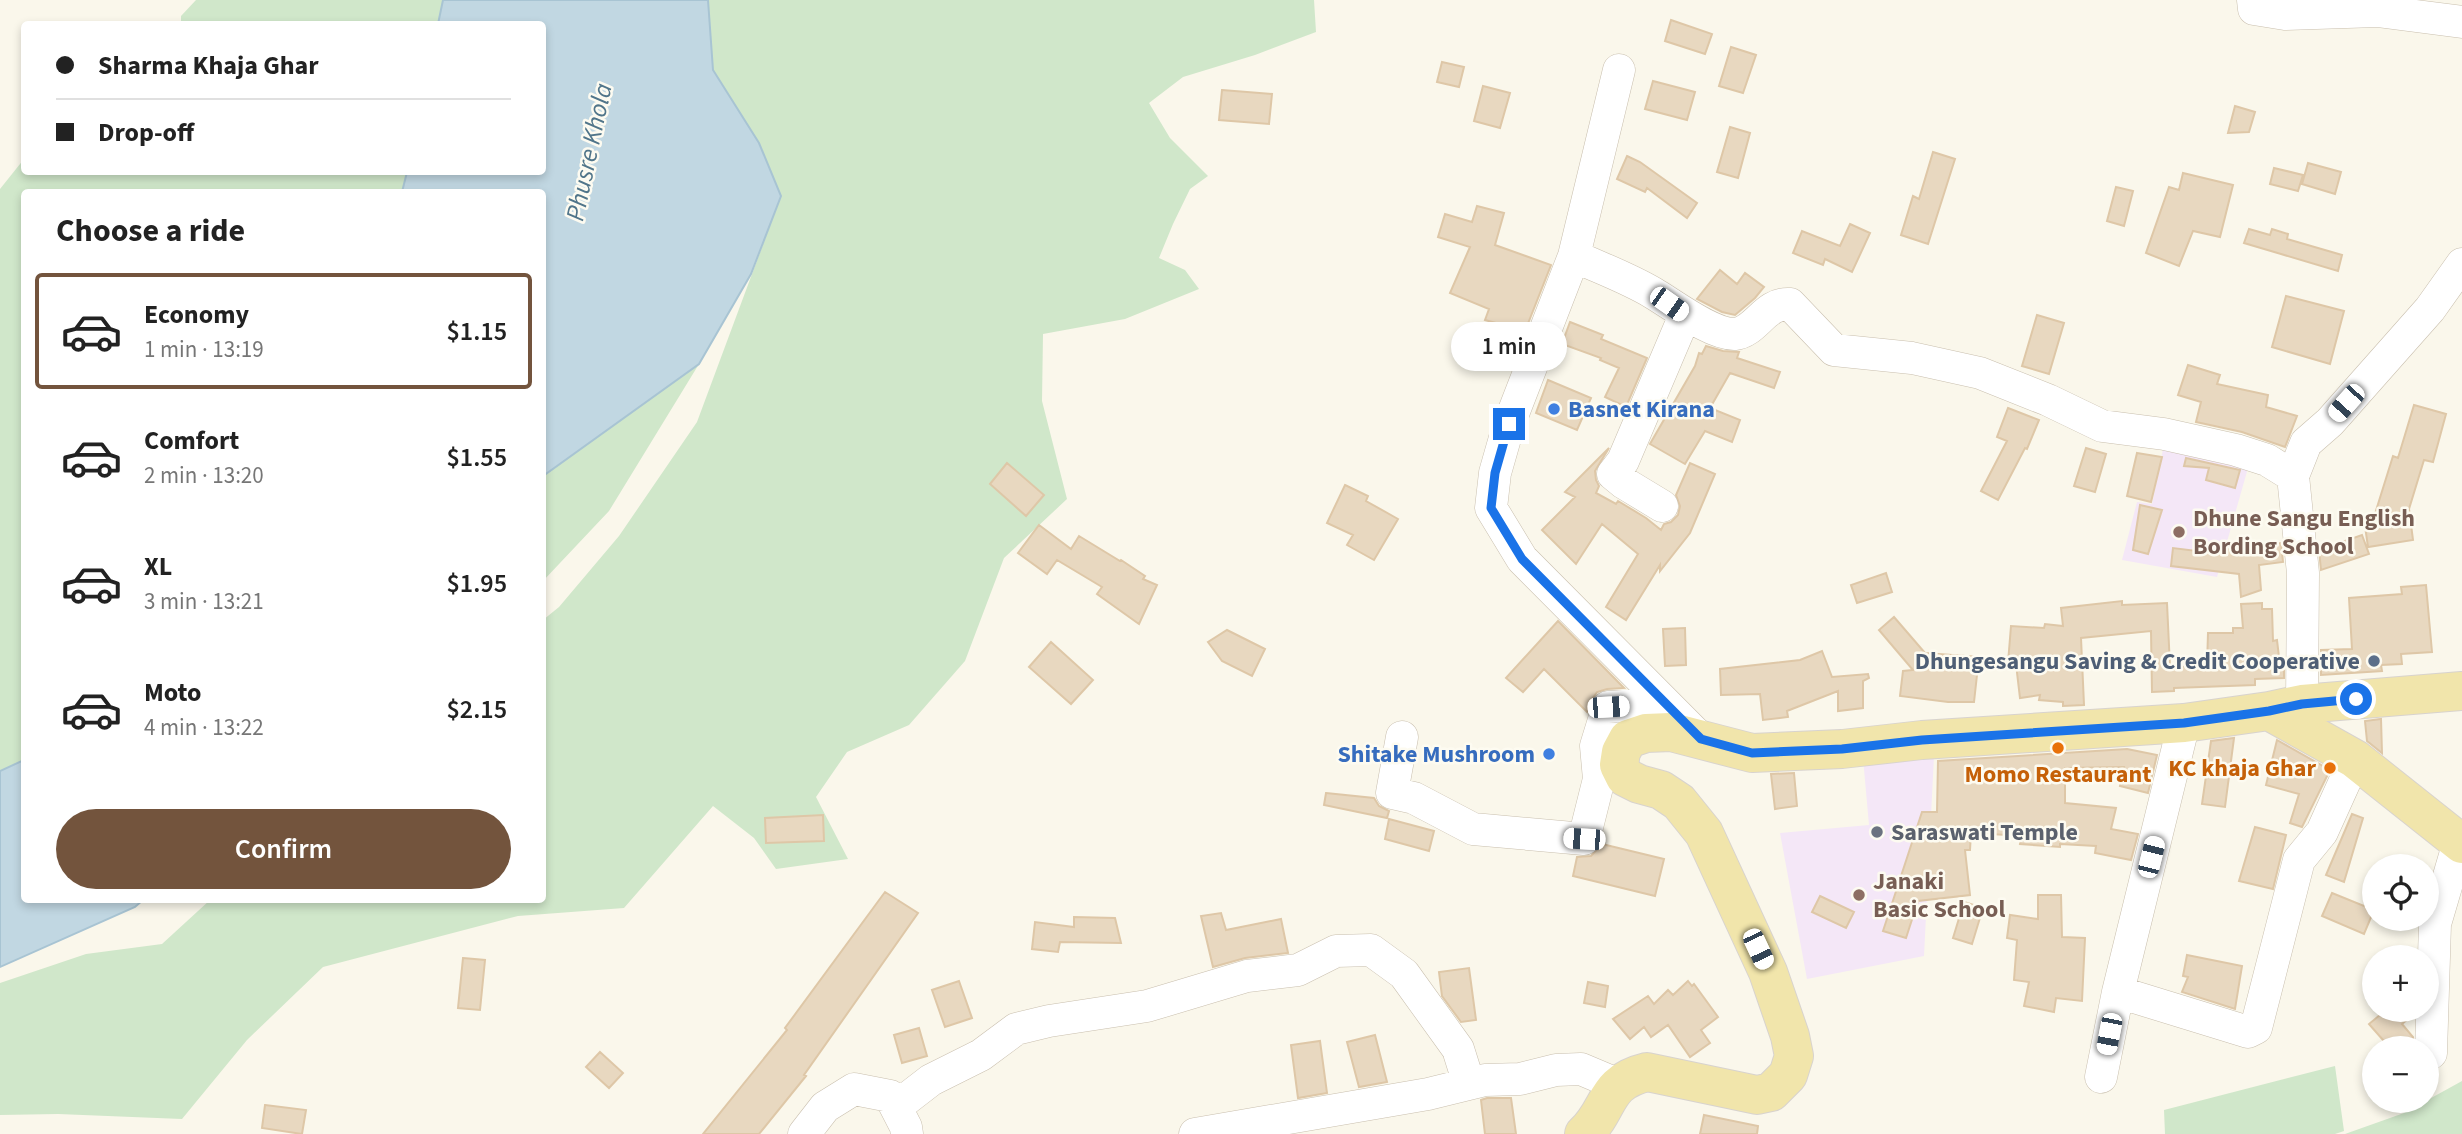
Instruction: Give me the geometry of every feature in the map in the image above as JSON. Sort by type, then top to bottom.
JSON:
[{"type":"main road","points":[[1584,1134],[1593,1125],[1612,1091],[1629,1076],[1647,1072],[1746,1093],[1771,1092],[1788,1075],[1794,1056],[1768,972],[1704,833],[1679,802],[1661,790],[1625,777],[1619,765],[1620,752],[1628,739],[1646,733],[1671,733],[1752,753],[1842,749],[1922,740],[2184,723],[2286,708],[2462,691]]},
{"type":"main road","points":[[2286,708],[2461,843]]},
{"type":"street","points":[[2253,0],[2255,9],[2285,14],[2377,11],[2462,22]]},
{"type":"street","points":[[1619,70],[1574,256],[1509,424],[1495,473],[1491,508],[1522,559],[1701,739]]},
{"type":"street","points":[[1574,256],[1652,292],[1685,315],[1731,334],[1741,333],[1776,305],[1790,304],[1833,349],[1912,358],[1980,373],[2048,400],[2102,426],[2164,434],[2236,450],[2267,460],[2293,476]]},
{"type":"street","points":[[2286,708],[2303,573],[2293,476],[2306,443],[2330,422],[2430,309],[2462,264]]},
{"type":"street","points":[[1662,506],[1613,474],[1623,461],[1685,315]]},
{"type":"street","points":[[1402,737],[1392,793],[1413,798],[1473,829],[1584,839],[1599,779],[1596,746],[1608,707],[1639,705],[1701,739]]},
{"type":"street","points":[[2101,1076],[2118,992],[2184,723]]},
{"type":"street","points":[[2118,992],[2248,1032],[2256,1028],[2300,860],[2322,832],[2355,759]]},
{"type":"street","points":[[2432,1036],[2435,924],[2461,843]]},
{"type":"street","points":[[804,1134],[825,1107],[854,1089],[890,1096],[902,1120],[931,1080],[981,1055],[1016,1029],[1049,1021],[1147,1006],[1247,976],[1298,970],[1336,951],[1371,950],[1404,974],[1458,1049],[1468,1084]]},
{"type":"street","points":[[1195,1134],[1428,1094],[1485,1080],[1520,1079],[1556,1070],[1581,1069],[1619,1085]]},
{"type":"shaded area","name":"Dhune Sangu English Bording School","points":[[2164,444],[2250,461],[2217,577],[2122,560],[2137,502],[2152,504]]},
{"type":"shaded area","name":"Janaki Basic School","points":[[1934,756],[1924,956],[1807,979],[1780,833],[1869,825],[1863,758]]},
{"type":"green space","points":[[196,0],[443,0],[439,21],[181,21],[181,16]]},
{"type":"green space","points":[[708,0],[1314,0],[1316,32],[1255,55],[1183,77],[1149,103],[1170,138],[1208,176],[1190,189],[1159,258],[1185,270],[1199,289],[1125,319],[1043,334],[1042,401],[1067,499],[1004,558],[965,661],[909,725],[847,752],[816,797],[848,859],[776,869],[754,838],[713,806],[624,908],[518,916],[323,967],[247,1040],[182,1119],[58,1114],[0,1115],[0,983],[86,954],[162,944],[207,903],[546,903],[546,618],[559,607],[619,536],[697,422],[781,196],[759,143],[713,70]]},
{"type":"green space","points":[[21,163],[21,175],[406,175],[403,189],[21,189],[21,761],[0,771],[0,189]]},
{"type":"green space","points":[[699,364],[609,511],[546,578],[546,474]]},
{"type":"green space","points":[[2335,1066],[2344,1131],[2335,1134],[2165,1134],[2164,1110]]},
{"type":"green space","points":[[2462,1081],[2462,1134],[2345,1134],[2404,1113],[2439,1113],[2439,1094]]},
{"type":"water","name":"Phusre Khola","points":[[443,0],[708,0],[713,70],[759,143],[781,196],[751,274],[699,364],[546,474],[546,189],[403,189],[406,175],[546,175],[546,21],[439,21]]},
{"type":"water","points":[[21,761],[21,903],[140,903],[0,967],[0,771]]},
{"type":"building","points":[[1671,20],[1712,34],[1705,54],[1665,41]]},
{"type":"building","points":[[1731,47],[1756,55],[1743,93],[1719,86]]},
{"type":"building","points":[[1442,62],[1464,67],[1459,87],[1437,82]]},
{"type":"building","points":[[1653,81],[1695,92],[1687,120],[1645,109]]},
{"type":"building","points":[[1483,86],[1510,93],[1500,128],[1474,121]]},
{"type":"building","points":[[1222,90],[1272,94],[1269,124],[1219,120]]},
{"type":"building","points":[[2235,106],[2255,112],[2249,132],[2228,133]]},
{"type":"building","points":[[1730,127],[1750,133],[1738,178],[1717,172]]},
{"type":"building","points":[[1933,152],[1955,159],[1928,244],[1901,235],[1913,196],[1919,199]]},
{"type":"building","points":[[1627,156],[1640,162],[1697,203],[1687,218],[1647,188],[1645,192],[1617,179]]},
{"type":"building","points":[[2308,163],[2341,172],[2335,194],[2302,184]]},
{"type":"building","points":[[2274,168],[2303,175],[2298,191],[2270,184]]},
{"type":"building","points":[[2183,173],[2233,185],[2220,237],[2193,231],[2179,266],[2146,253],[2169,187],[2179,190]]},
{"type":"building","points":[[2116,187],[2133,191],[2124,226],[2107,221]]},
{"type":"building","points":[[1477,206],[1504,213],[1495,245],[1551,265],[1525,331],[1485,320],[1489,309],[1450,293],[1470,247],[1438,237],[1445,214],[1472,222]]},
{"type":"building","points":[[1850,224],[1870,233],[1852,272],[1825,259],[1823,265],[1793,253],[1802,231],[1840,246]]},
{"type":"building","points":[[2249,229],[2270,235],[2272,229],[2288,234],[2287,239],[2342,255],[2338,271],[2244,243]]},
{"type":"building","points":[[1720,270],[1737,284],[1745,273],[1764,287],[1735,315],[1722,312],[1697,299]]},
{"type":"building","points":[[2286,296],[2344,311],[2330,364],[2272,347]]},
{"type":"building","points":[[2037,315],[2064,323],[2049,374],[2022,366]]},
{"type":"building","points":[[1570,322],[1603,335],[1601,339],[1647,358],[1626,407],[1605,397],[1619,368],[1600,360],[1601,358],[1562,344]]},
{"type":"building","points":[[1706,346],[1739,352],[1737,358],[1780,372],[1774,388],[1730,373],[1710,408],[1740,420],[1732,442],[1705,431],[1685,464],[1650,444],[1695,366],[1699,353],[1702,354]]},
{"type":"building","points":[[2188,365],[2220,375],[2217,384],[2268,395],[2266,407],[2297,416],[2285,447],[2242,432],[2196,422],[2201,402],[2178,395]]},
{"type":"building","points":[[1548,380],[1591,398],[1577,430],[1536,413]]},
{"type":"building","points":[[2414,405],[2446,414],[2433,462],[2424,460],[2409,509],[2413,540],[2368,547],[2364,519],[2374,517],[2393,456],[2398,458]]},
{"type":"building","points":[[2008,408],[2039,420],[2027,449],[2025,448],[1998,500],[1981,491],[2007,441],[1997,437]]},
{"type":"building","points":[[1609,448],[1595,471],[1599,486],[1596,493],[1616,504],[1618,501],[1661,530],[1664,524],[1671,522],[1678,515],[1680,506],[1676,495],[1690,463],[1715,474],[1690,533],[1660,571],[1660,565],[1626,620],[1606,607],[1638,554],[1602,524],[1576,564],[1542,530],[1575,497],[1565,492]]},
{"type":"building","points":[[2086,448],[2106,454],[2095,492],[2074,486]]},
{"type":"building","points":[[2137,453],[2162,457],[2151,502],[2127,496]]},
{"type":"building","points":[[2186,458],[2240,470],[2235,488],[2206,480],[2209,468],[2184,466]]},
{"type":"building","points":[[1007,463],[1044,495],[1026,516],[990,484]]},
{"type":"building","points":[[1345,485],[1368,496],[1366,501],[1398,519],[1374,560],[1347,545],[1353,535],[1327,523]]},
{"type":"building","points":[[2140,505],[2162,510],[2148,554],[2133,550]]},
{"type":"building","points":[[1039,525],[1071,549],[1079,536],[1145,576],[1143,579],[1157,585],[1139,624],[1097,594],[1102,587],[1057,560],[1047,574],[1018,553]]},
{"type":"building","points":[[2362,535],[2369,554],[2321,570],[2319,550]]},
{"type":"building","points":[[2281,543],[2283,562],[2259,565],[2261,590],[2241,597],[2239,574],[2171,566],[2173,548],[2205,552]]},
{"type":"building","points":[[1886,573],[1892,592],[1857,603],[1851,585]]},
{"type":"building","points":[[2426,585],[2432,652],[2401,654],[2402,664],[2381,665],[2382,671],[2321,675],[2321,650],[2352,649],[2349,598],[2402,594],[2401,587]]},
{"type":"building","points":[[2122,601],[2122,605],[2167,603],[2170,667],[2207,666],[2208,633],[2233,633],[2233,628],[2243,628],[2241,604],[2262,603],[2262,609],[2272,609],[2273,641],[2277,640],[2279,657],[2284,657],[2284,678],[2255,679],[2255,685],[2174,688],[2174,691],[2152,692],[2151,631],[2081,638],[2084,705],[2063,706],[2063,702],[2039,700],[2040,695],[2020,698],[2016,664],[2008,663],[2011,626],[2063,626],[2061,608]]},
{"type":"building","points":[[1894,617],[1925,653],[1979,657],[1974,702],[1948,702],[1900,696],[1903,671],[1913,670],[1879,630]]},
{"type":"building","points":[[1558,621],[1624,688],[1597,692],[1587,712],[1544,669],[1523,692],[1506,678]]},
{"type":"building","points":[[1685,628],[1686,665],[1665,666],[1663,629]]},
{"type":"building","points":[[1227,630],[1265,649],[1252,676],[1222,661],[1208,642]]},
{"type":"building","points":[[1051,642],[1093,680],[1071,704],[1029,667]]},
{"type":"building","points":[[1822,651],[1832,677],[1868,674],[1869,678],[1863,681],[1863,708],[1838,711],[1838,691],[1787,711],[1788,717],[1763,720],[1760,694],[1721,695],[1720,669],[1800,660]]},
{"type":"building","points":[[2381,719],[2382,753],[2367,741],[2365,721]]},
{"type":"building","points":[[2234,738],[2225,807],[2202,804],[2211,741]]},
{"type":"building","points":[[2277,740],[2330,770],[2302,827],[2290,823],[2299,794],[2266,785]]},
{"type":"building","points":[[2127,749],[2157,755],[2148,793],[2120,786],[2124,767],[2065,768],[2065,803],[2116,808],[2111,829],[2138,834],[2131,860],[2095,853],[2096,846],[2020,844],[2022,831],[2009,828],[2007,835],[1971,833],[1970,850],[1965,850],[1970,895],[1918,901],[1906,938],[1883,931],[1922,812],[1937,812],[1938,761]]},
{"type":"building","points":[[1794,773],[1797,806],[1775,809],[1771,774]]},
{"type":"building","points":[[1326,793],[1374,798],[1379,806],[1389,811],[1387,818],[1324,805]]},
{"type":"building","points":[[2352,814],[2363,818],[2344,882],[2326,875]]},
{"type":"building","points":[[823,815],[824,841],[766,843],[765,818]]},
{"type":"building","points":[[1389,819],[1434,831],[1429,851],[1385,839]]},
{"type":"building","points":[[2255,827],[2286,835],[2273,889],[2239,881]]},
{"type":"building","points":[[1602,844],[1664,859],[1655,896],[1573,876],[1577,857],[1591,856]]},
{"type":"building","points":[[885,892],[918,913],[804,1075],[806,1076],[759,1134],[703,1134],[787,1030],[785,1028]]},
{"type":"building","points":[[2332,893],[2362,905],[2362,931],[2365,931],[2364,934],[2322,916]]},
{"type":"building","points":[[2038,895],[2061,895],[2062,937],[2085,938],[2082,1001],[2056,998],[2054,1012],[2024,1006],[2029,982],[2014,980],[2017,940],[2007,938],[2010,915],[2038,919]]},
{"type":"building","points":[[1820,896],[1854,912],[1846,928],[1812,912]]},
{"type":"building","points":[[1964,902],[1983,908],[1972,944],[1953,938]]},
{"type":"building","points":[[1221,913],[1226,930],[1281,919],[1288,953],[1245,958],[1213,967],[1201,916]]},
{"type":"building","points":[[1074,917],[1115,918],[1121,943],[1060,942],[1058,952],[1032,949],[1035,922],[1074,927]]},
{"type":"building","points":[[2187,955],[2242,966],[2235,1009],[2182,992],[2188,977],[2183,976]]},
{"type":"building","points":[[463,958],[485,960],[480,1010],[458,1008]]},
{"type":"building","points":[[1469,968],[1476,1020],[1461,1022],[1442,996],[1439,972]]},
{"type":"building","points":[[959,981],[972,1018],[945,1027],[932,990]]},
{"type":"building","points":[[1688,981],[1692,986],[1694,984],[1718,1017],[1701,1030],[1710,1043],[1690,1057],[1668,1025],[1651,1037],[1644,1027],[1630,1039],[1613,1019],[1648,996],[1654,1004],[1668,990],[1673,995]]},
{"type":"building","points":[[1588,982],[1608,986],[1605,1007],[1584,1003]]},
{"type":"building","points":[[2404,1022],[2402,1024],[2412,1036],[2380,1036],[2369,1024]]},
{"type":"building","points":[[919,1028],[927,1056],[902,1063],[894,1035]]},
{"type":"building","points":[[1375,1035],[1387,1082],[1359,1087],[1347,1042]]},
{"type":"building","points":[[1320,1041],[1327,1093],[1298,1098],[1291,1045]]},
{"type":"building","points":[[600,1052],[623,1073],[609,1088],[586,1067]]},
{"type":"building","points":[[1511,1098],[1516,1134],[1485,1134],[1481,1100]]},
{"type":"building","points":[[265,1105],[306,1110],[302,1134],[262,1128]]},
{"type":"building","points":[[1704,1115],[1758,1126],[1757,1134],[1700,1134]]},
{"type":"place","name":"Basnet Kirana","points":[[1554,409]]},
{"type":"place","name":"Dhune Sangu English Bording School","points":[[2179,532]]},
{"type":"place","name":"Dhungesangu Saving & Credit Cooperative","points":[[2374,661]]},
{"type":"place","name":"Momo Restaurant","points":[[2058,748]]},
{"type":"place","name":"Shitake Mushroom","points":[[1549,754]]},
{"type":"place","name":"KC khaja Ghar","points":[[2330,768]]},
{"type":"place","name":"Saraswati Temple","points":[[1877,832]]},
{"type":"place","name":"Janaki Basic School","points":[[1859,895]]},
{"type":"route","points":[[1509,424],[1495,473],[1491,508],[1522,559],[1701,739],[1724,747],[1752,753],[1842,749],[1922,740],[2184,723],[2302,704],[2356,699]]}]
